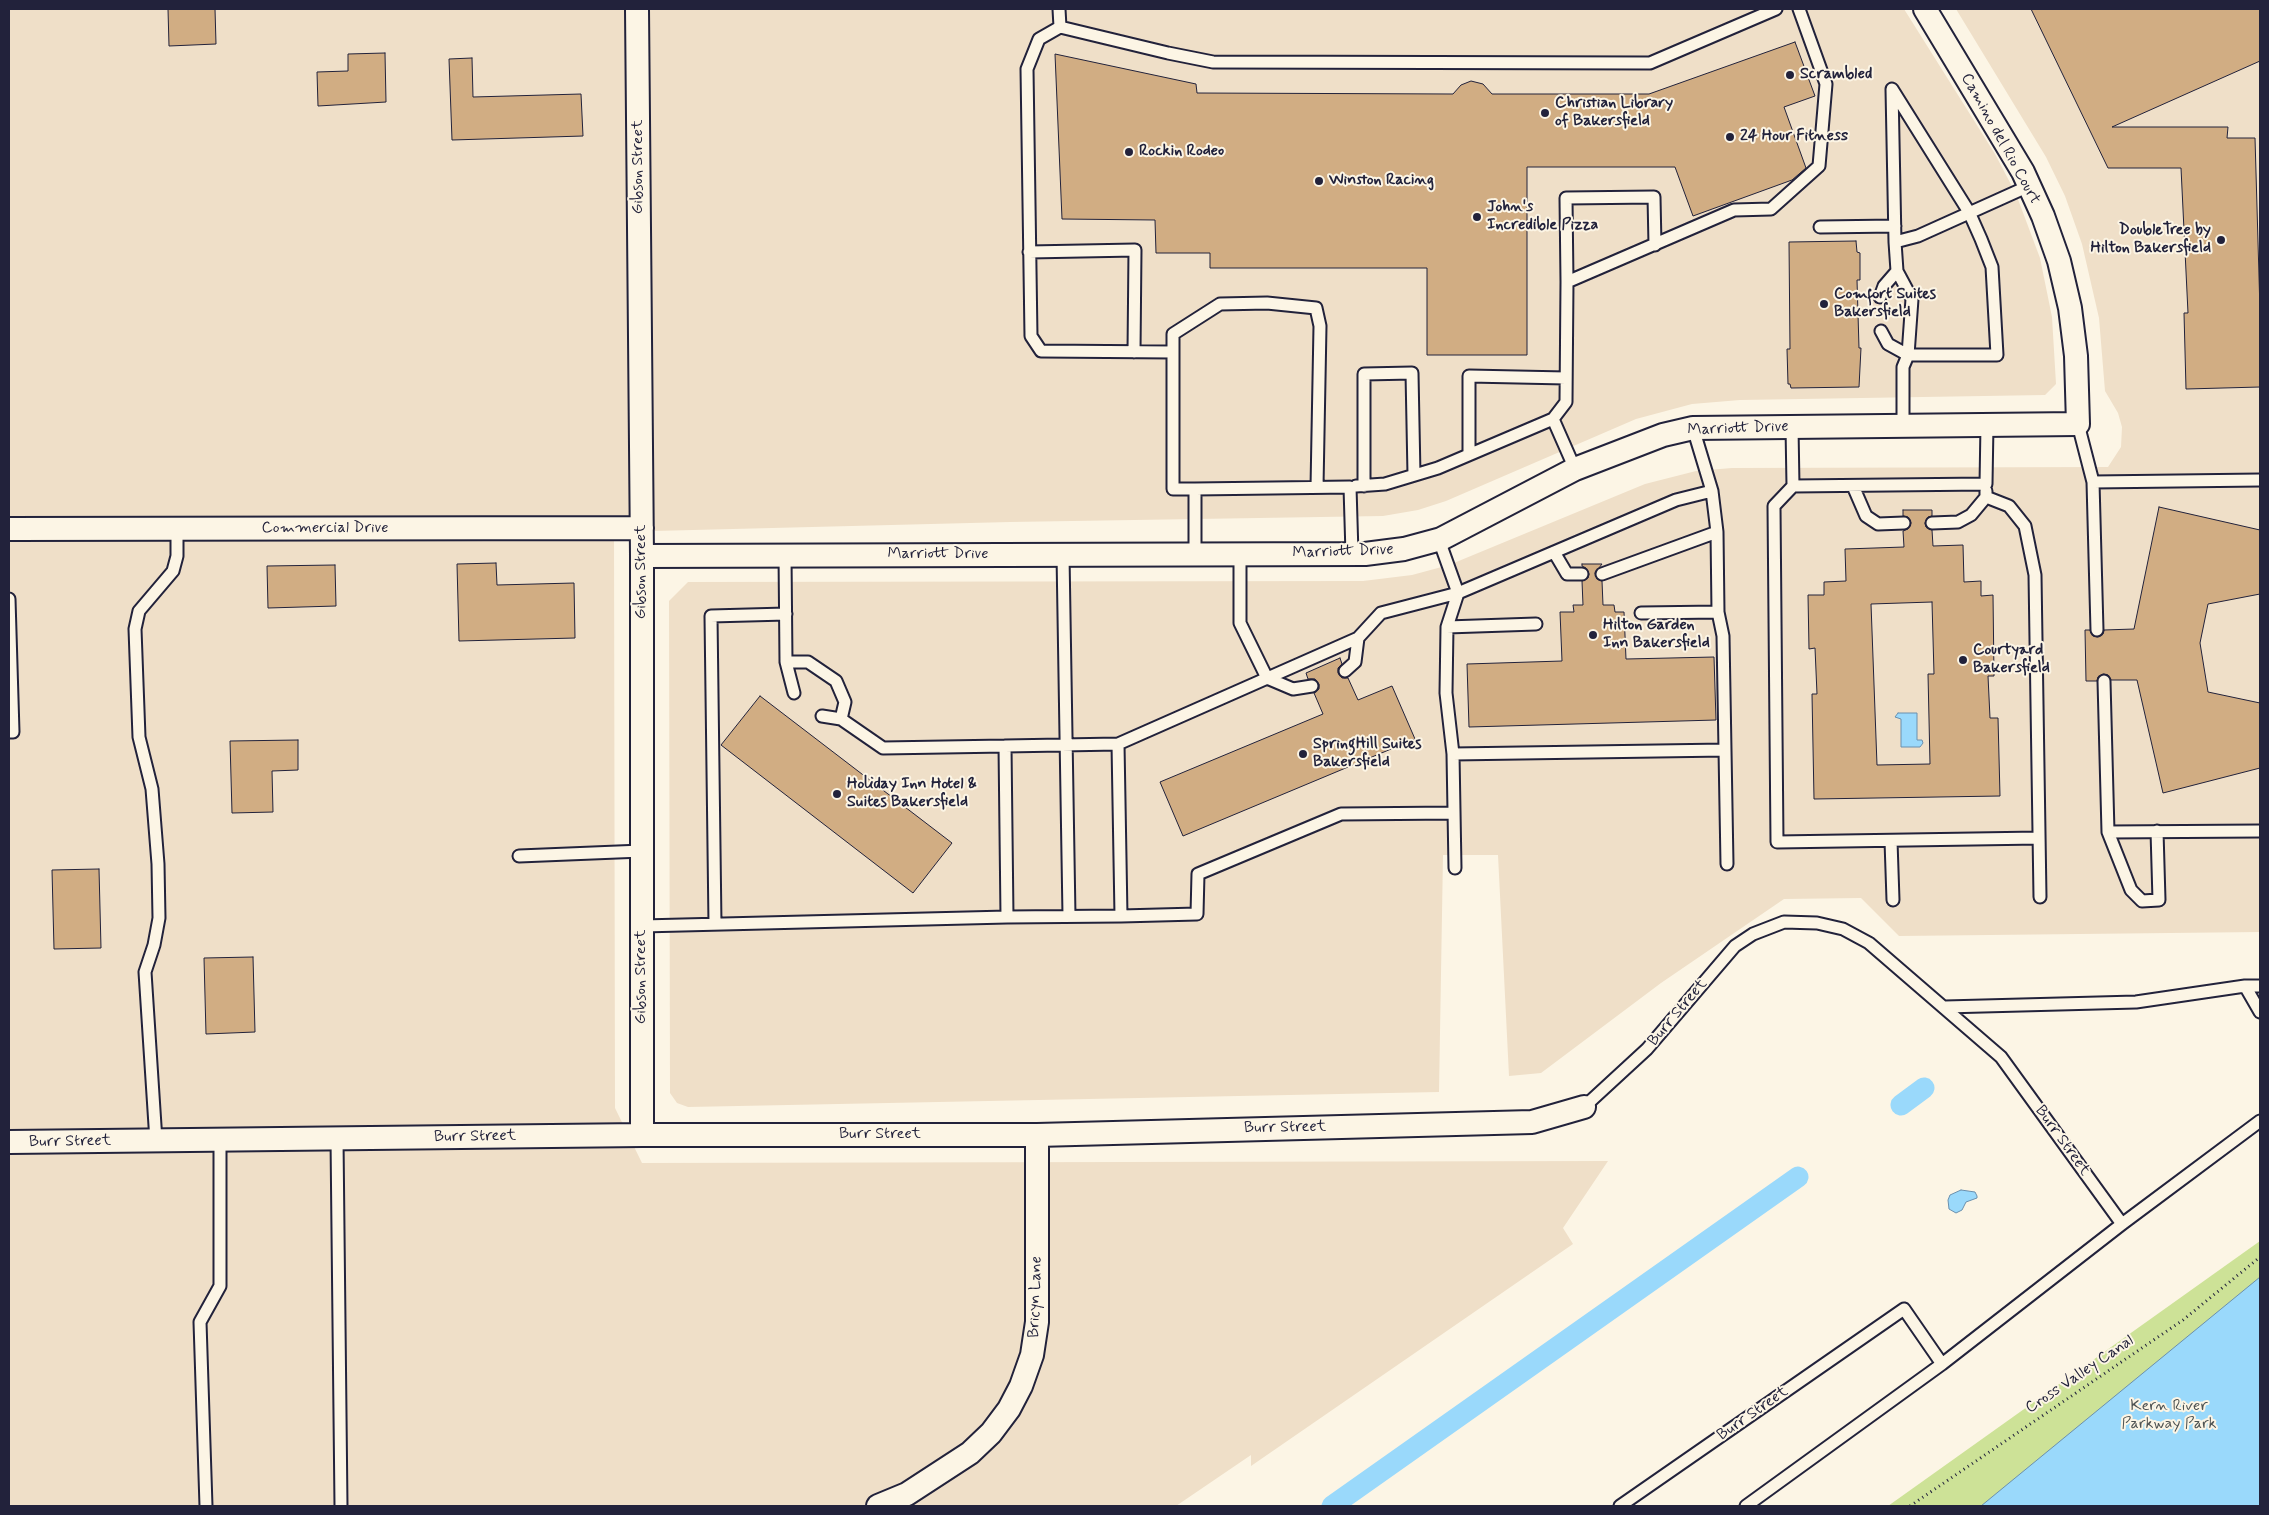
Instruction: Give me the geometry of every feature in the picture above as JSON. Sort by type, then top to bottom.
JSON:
[{"type":"street","name":"Gibson Street","points":[[637,9],[642,528],[642,1135]]},
{"type":"street","name":"Camino del Rio Court","points":[[1925,9],[2029,186],[2043,216],[2059,261],[2070,308],[2076,356],[2078,424]]},
{"type":"street","name":"Marriott Drive","points":[[642,556],[1352,554],[1404,549],[1438,540],[1575,470],[1663,435],[1694,428],[2078,424]]},
{"type":"street","name":"Commercial Drive","points":[[9,529],[642,528]]},
{"type":"street","name":"Burr Street","points":[[9,1142],[642,1135],[1038,1134],[1532,1122],[1584,1107]]},
{"type":"street","name":"Bricyn Lane","points":[[878,1506],[907,1494],[970,1453],[997,1425],[1009,1409],[1021,1386],[1032,1355],[1038,1322],[1038,1134]]},
{"type":"lane","points":[[1060,9],[1060,27]]},
{"type":"lane","points":[[1173,352],[1041,351],[1032,336],[1026,69],[1039,39],[1060,27],[1213,62],[1650,63],[1776,9]]},
{"type":"lane","points":[[1567,282],[1734,210],[1772,209],[1819,166],[1826,84],[1799,9]]},
{"type":"lane","points":[[1881,331],[1888,344],[1908,355],[1997,355],[1992,267],[1969,212],[1892,89],[1897,271],[1912,299],[1908,355],[1903,367],[1903,426]]},
{"type":"lane","points":[[1895,242],[1918,236],[2029,186]]},
{"type":"lane","points":[[1317,487],[1320,326],[1316,308],[1267,304],[1220,304],[1174,334],[1173,488],[1350,487],[1385,484],[1438,468],[1553,419],[1566,402],[1566,198],[1654,197],[1654,245]]},
{"type":"lane","points":[[1820,227],[1895,226]]},
{"type":"lane","points":[[1029,252],[1135,250],[1134,352]]},
{"type":"lane","points":[[1880,298],[1884,286],[1897,271]]},
{"type":"lane","points":[[1364,486],[1364,374],[1412,373],[1414,475]]},
{"type":"lane","points":[[1469,454],[1469,376],[1566,378]]},
{"type":"lane","points":[[1553,419],[1575,470]]},
{"type":"lane","points":[[2078,424],[2093,482],[2097,630]]},
{"type":"lane","points":[[1932,523],[1958,522],[1971,515],[1986,497],[1987,425]]},
{"type":"lane","points":[[1792,427],[1793,486],[1774,506],[1777,842],[2039,838]]},
{"type":"lane","points":[[1694,428],[1712,490],[1717,532],[1718,612],[1723,636],[1727,864]]},
{"type":"lane","points":[[2093,482],[2260,480]]},
{"type":"lane","points":[[1793,486],[1986,484]]},
{"type":"lane","points":[[1854,486],[1866,516],[1878,524],[1904,523]]},
{"type":"lane","points":[[1350,487],[1352,554]]},
{"type":"lane","points":[[1195,489],[1195,554]]},
{"type":"lane","points":[[822,716],[841,719],[884,748],[1118,744],[1358,638],[1381,613],[1458,593],[1676,500],[1712,490]]},
{"type":"lane","points":[[1986,497],[2009,506],[2024,526],[2035,575],[2040,897]]},
{"type":"lane","points":[[156,1141],[146,972],[159,918],[158,864],[152,789],[139,737],[135,629],[139,611],[172,571],[177,556],[177,530]]},
{"type":"lane","points":[[1602,574],[1717,532]]},
{"type":"lane","points":[[1438,540],[1458,593],[1447,627],[1446,693],[1453,754],[1455,868]]},
{"type":"lane","points":[[1554,552],[1568,574],[1582,574]]},
{"type":"lane","points":[[1063,554],[1069,916]]},
{"type":"lane","points":[[1240,554],[1240,622],[1267,678],[1293,689],[1312,686]]},
{"type":"lane","points":[[785,555],[786,662],[794,693]]},
{"type":"lane","points":[[9,600],[13,732],[9,732]]},
{"type":"lane","points":[[1641,613],[1718,612]]},
{"type":"lane","points":[[715,924],[711,616],[786,614]]},
{"type":"lane","points":[[1447,627],[1536,624]]},
{"type":"lane","points":[[1345,671],[1355,662],[1358,638]]},
{"type":"lane","points":[[786,662],[808,662],[836,681],[845,702],[841,719]]},
{"type":"lane","points":[[2104,681],[2108,832],[2131,890],[2142,901],[2159,900],[2157,831]]},
{"type":"lane","points":[[1118,744],[1121,916]]},
{"type":"lane","points":[[1005,746],[1007,917]]},
{"type":"lane","points":[[1453,754],[1725,750]]},
{"type":"lane","points":[[642,926],[1197,914],[1198,874],[1341,814],[1454,813]]},
{"type":"lane","points":[[2108,832],[2260,831]]},
{"type":"lane","points":[[1891,841],[1893,900]]},
{"type":"lane","points":[[520,856],[642,851]]},
{"type":"lane","name":"Burr Street","points":[[1584,1107],[1647,1050],[1735,946],[1752,934],[1784,922],[1817,923],[1843,929],[1870,943],[2001,1057],[2122,1224]]},
{"type":"lane","points":[[2245,986],[2260,1012]]},
{"type":"lane","points":[[1945,1007],[2136,1002],[2245,986],[2260,986]]},
{"type":"lane","points":[[1746,1506],[1942,1364],[2122,1224],[2260,1121]]},
{"type":"lane","points":[[336,1139],[341,1506]]},
{"type":"lane","points":[[206,1506],[200,1322],[220,1286],[220,1140]]},
{"type":"lane","name":"Burr Street","points":[[1620,1506],[1904,1309],[1942,1364]]},
{"type":"path","name":"Cross Valley Canal","points":[[1910,1506],[2183,1320],[2260,1257]]},
{"type":"shaded area","points":[[9,9],[1904,9],[1995,154],[2016,194],[2040,258],[2052,317],[2056,384],[2045,395],[1740,400],[1692,404],[1636,419],[1446,501],[1418,510],[1383,516],[1010,522],[614,532],[615,1108],[642,1163],[1608,1161],[1563,1228],[1573,1244],[1251,1466],[1251,1455],[1176,1506],[9,1506]]},
{"type":"shaded area","points":[[1956,9],[2260,9],[2260,932],[1899,936],[1861,898],[1784,899],[1661,983],[1541,1073],[1509,1076],[1498,855],[1443,855],[1439,1092],[688,1107],[677,1103],[670,1093],[669,601],[688,582],[1363,581],[1412,575],[1449,565],[1645,484],[1696,471],[1732,468],[2108,467],[2121,447],[2122,427],[2118,413],[2105,391],[2099,318],[2082,244],[2065,196],[2046,157]]},
{"type":"green space","name":"Kern River Parkway Park","points":[[2260,1241],[2260,1506],[1888,1506]]},
{"type":"water","points":[[1898,713],[1917,713],[1917,740],[1922,740],[1923,743],[1920,747],[1901,747],[1901,719],[1895,717]]},
{"type":"water","points":[[1961,1190],[1975,1192],[1977,1198],[1966,1202],[1962,1210],[1956,1213],[1949,1209],[1948,1200],[1950,1195]]},
{"type":"water","name":"Kern River Parkway Park","points":[[2260,1277],[2260,1506],[1981,1506]]},
{"type":"building","points":[[168,9],[215,9],[216,44],[169,46]]},
{"type":"building","name":"DoubleTree by Hilton Bakersfield","points":[[2031,9],[2260,9],[2260,61],[2112,127],[2228,127],[2227,138],[2255,138],[2260,311],[2260,387],[2186,389],[2184,313],[2188,313],[2181,168],[2108,168]]},
{"type":"building","points":[[1795,42],[1815,96],[1784,107],[1806,168],[1792,180],[1693,216],[1675,167],[1527,167],[1527,355],[1427,355],[1427,268],[1210,268],[1210,253],[1156,253],[1155,220],[1062,219],[1055,54],[1196,84],[1197,93],[1453,94],[1461,85],[1471,81],[1483,84],[1492,94],[1649,94]]},
{"type":"building","points":[[385,53],[386,102],[318,106],[317,72],[348,71],[348,54]]},
{"type":"building","points":[[472,58],[473,97],[581,94],[583,136],[452,140],[449,59]]},
{"type":"building","name":"Comfort Suites Bakersfield","points":[[1856,241],[1857,252],[1860,253],[1860,280],[1857,280],[1859,348],[1861,348],[1859,387],[1791,388],[1790,384],[1788,384],[1787,349],[1790,349],[1789,242]]},
{"type":"building","points":[[2159,507],[2260,530],[2260,594],[2208,604],[2200,643],[2208,692],[2260,703],[2260,768],[2163,793],[2137,680],[2111,680],[2108,675],[2103,674],[2098,677],[2097,681],[2086,681],[2085,630],[2090,630],[2093,636],[2098,637],[2103,634],[2104,630],[2134,629]]},
{"type":"building","name":"Courtyard Bakersfield","points":[[1903,510],[1932,510],[1932,516],[1928,517],[1925,523],[1926,527],[1932,530],[1933,546],[1963,545],[1964,582],[1981,581],[1981,596],[1993,595],[1994,676],[1988,676],[1990,718],[1998,718],[2000,796],[1814,799],[1812,694],[1817,694],[1815,648],[1809,649],[1808,595],[1824,595],[1824,582],[1846,581],[1845,549],[1904,547],[1903,531],[1908,529],[1911,523],[1908,517],[1903,516]],"holes":[[[1932,602],[1934,674],[1928,674],[1930,764],[1877,765],[1871,604]]]},
{"type":"building","points":[[496,563],[497,585],[574,583],[575,638],[459,641],[457,564]]},
{"type":"building","name":"Hilton Garden Inn Bakersfield","points":[[1582,564],[1602,564],[1595,573],[1597,579],[1602,581],[1603,605],[1614,605],[1615,612],[1624,612],[1626,659],[1714,657],[1716,720],[1469,727],[1467,664],[1562,661],[1560,612],[1574,612],[1573,605],[1583,605],[1582,581],[1588,578],[1589,574]]},
{"type":"building","points":[[335,565],[336,606],[268,608],[267,566]]},
{"type":"building","name":"SpringHill Suites Bakersfield","points":[[1340,658],[1342,664],[1338,668],[1338,673],[1342,678],[1348,678],[1358,700],[1392,686],[1415,739],[1183,836],[1160,782],[1323,714],[1314,693],[1319,689],[1319,684],[1315,679],[1308,679],[1306,673]]},
{"type":"building","name":"Holiday Inn Hotel & Suites Bakersfield","points":[[760,696],[952,843],[913,893],[721,745]]},
{"type":"building","points":[[298,740],[298,770],[272,771],[273,812],[232,813],[230,741]]},
{"type":"building","points":[[99,869],[101,948],[54,949],[52,870]]},
{"type":"building","points":[[253,957],[255,1032],[206,1034],[204,958]]},
{"type":"waterway","points":[[1901,1105],[1924,1088]]},
{"type":"waterway","points":[[1332,1506],[1798,1177]]},
{"type":"place","name":"Scrambled","points":[[1790,75]]},
{"type":"place","name":"Christian Library of Bakersfield","points":[[1545,113]]},
{"type":"place","name":"24 Hour Fitness","points":[[1730,137]]},
{"type":"place","name":"Rockin Rodeo","points":[[1129,152]]},
{"type":"place","name":"Winston Racing","points":[[1319,181]]},
{"type":"place","name":"John's Incredible Pizza","points":[[1477,217]]},
{"type":"place","name":"DoubleTree by Hilton Bakersfield","points":[[2221,240]]},
{"type":"place","name":"Comfort Suites Bakersfield","points":[[1824,304]]},
{"type":"place","name":"Hilton Garden Inn Bakersfield","points":[[1593,635]]},
{"type":"place","name":"Courtyard Bakersfield","points":[[1963,660]]},
{"type":"place","name":"SpringHill Suites Bakersfield","points":[[1303,754]]},
{"type":"place","name":"Holiday Inn Hotel & Suites Bakersfield","points":[[837,794]]}]
